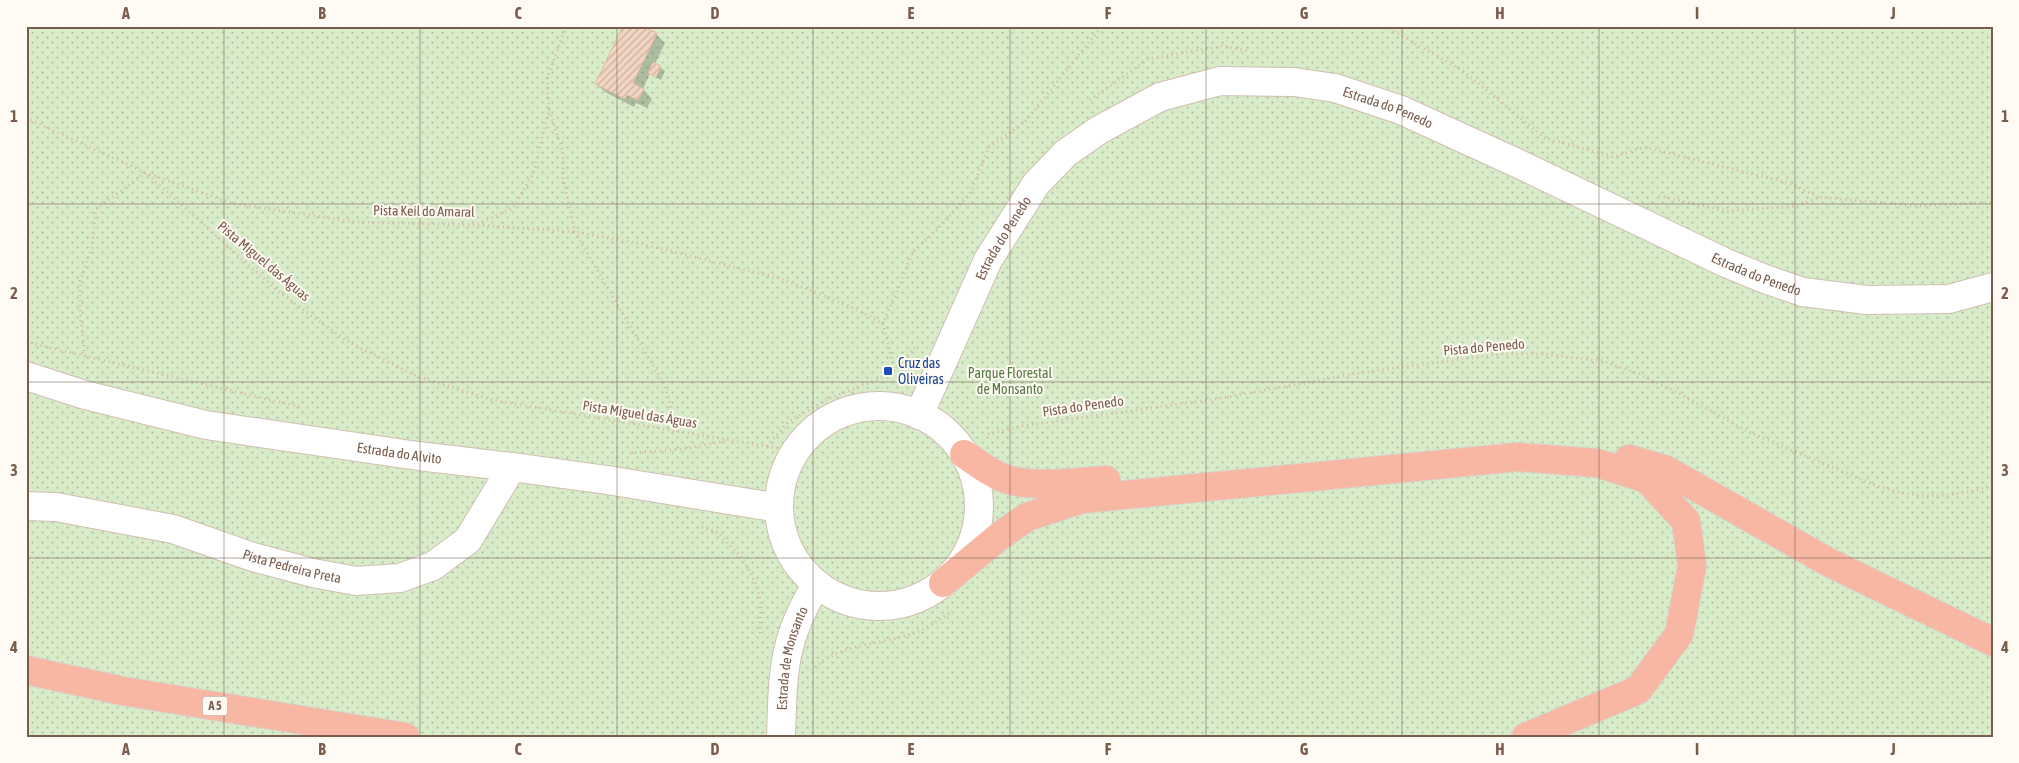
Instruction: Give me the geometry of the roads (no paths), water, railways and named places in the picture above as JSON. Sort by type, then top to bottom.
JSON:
[{"type":"highway","points":[[973,445],[1001,477],[1018,482],[1070,483],[1521,443],[1599,450],[1666,470],[1830,563],[1993,642]]},
{"type":"highway","points":[[943,583],[997,538],[1027,517],[1082,499],[1518,457],[1597,463],[1648,479],[1686,521],[1692,566],[1679,634],[1638,690],[1526,737]]},
{"type":"highway","name":"A 5","points":[[26,670],[123,691],[405,737]]},
{"type":"street","name":"Estrada do Penedo","points":[[919,415],[988,260],[1036,184],[1066,153],[1100,130],[1160,97],[1220,80],[1294,82],[1335,88],[1401,110],[1726,263],[1804,292],[1867,300],[1949,299],[1993,287]]},
{"type":"street","name":"Estrada do Alvito","points":[[26,376],[85,395],[206,425],[418,456],[512,467],[779,508]]},
{"type":"street","points":[[880,406],[900,408],[919,415],[934,423],[947,434],[973,445],[973,473],[978,493],[975,533],[968,551],[957,568],[943,583],[926,594],[909,602],[890,606],[851,602],[833,595],[817,584],[793,558],[785,542],[781,526],[779,508],[780,488],[785,469],[795,451],[807,436],[823,423],[841,413],[860,408],[880,406]]},
{"type":"street","name":"Pista Pedreira Preta","points":[[26,506],[56,507],[173,529],[253,557],[356,582],[400,578],[433,566],[468,540],[512,467]]},
{"type":"street","name":"Estrada de Monsanto","points":[[781,737],[782,677],[792,633],[801,608],[817,584]]},
{"type":"place","name":"Cruz das Oliveiras","points":[[888,371]]},
{"type":"park label","name":"Parque Florestal de Monsanto","points":[[1010,382]]}]
